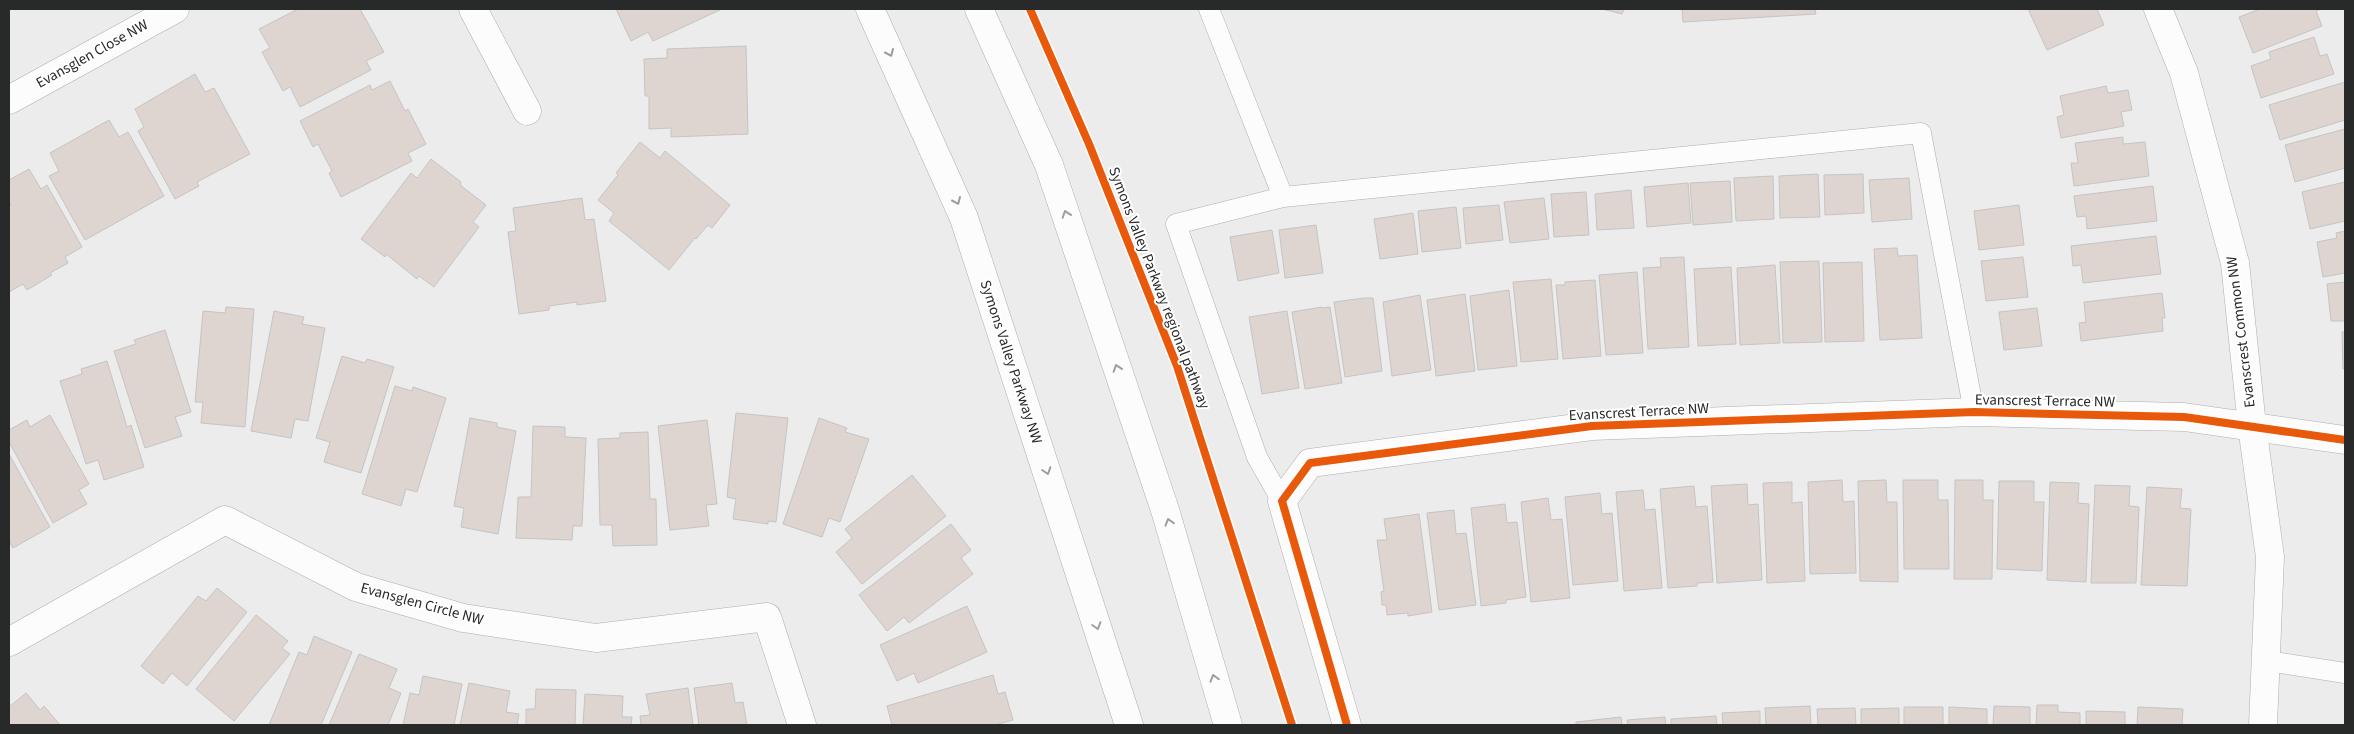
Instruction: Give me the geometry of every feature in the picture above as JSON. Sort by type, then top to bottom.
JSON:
[{"type":"street","name":"Evansglen Close NW","points":[[9,100],[176,9]]},
{"type":"street","points":[[473,9],[526,111]]},
{"type":"street","name":"Symons Valley Parkway NW","points":[[870,9],[964,218],[1128,725]]},
{"type":"street","points":[[979,9],[1049,165],[1165,510],[1228,725]]},
{"type":"street","name":"Evanscrest Common NW","points":[[2158,9],[2184,73],[2234,263],[2252,426],[2270,557],[2263,725]]},
{"type":"street","name":"Evanscrest Terrace NW","points":[[1282,501],[1310,463],[1592,426],[1974,412],[2184,417],[2345,440]]},
{"type":"street","points":[[1282,501],[1347,725]]},
{"type":"street","name":"Evansglen Circle NW","points":[[9,642],[225,520],[356,587],[463,618],[596,638],[767,617],[802,725]]},
{"type":"lane","points":[[1209,9],[1283,197]]},
{"type":"lane","points":[[1282,501],[1256,457],[1176,224],[1283,197],[1921,133],[1974,412]]},
{"type":"lane","points":[[2267,661],[2345,673]]},
{"type":"building","points":[[298,9],[360,9],[384,52],[366,61],[371,70],[300,107],[290,87],[283,91],[262,52],[270,48],[259,29]]},
{"type":"building","points":[[616,9],[722,9],[653,41],[648,32],[631,41]]},
{"type":"building","points":[[1602,9],[1624,9],[1622,14]]},
{"type":"building","points":[[1682,9],[1815,9],[1816,14],[1683,22]]},
{"type":"building","points":[[2028,9],[2097,9],[2104,25],[2047,50]]},
{"type":"building","points":[[2260,9],[2321,9],[2316,11],[2322,26],[2253,53],[2239,17]]},
{"type":"building","points":[[2314,37],[2320,56],[2327,54],[2334,74],[2261,98],[2251,66],[2271,59],[2269,52]]},
{"type":"building","points":[[746,46],[748,134],[671,137],[671,128],[649,129],[649,96],[645,96],[644,59],[667,58],[667,49]]},
{"type":"building","points":[[195,74],[205,92],[214,88],[250,154],[197,182],[199,186],[175,199],[138,131],[144,127],[135,109]]},
{"type":"building","points":[[390,81],[405,111],[408,109],[426,144],[408,153],[412,161],[341,197],[329,173],[332,171],[318,144],[313,147],[300,121],[370,85],[372,90]]},
{"type":"building","points":[[2345,82],[2345,120],[2280,140],[2269,105]]},
{"type":"building","points":[[2106,86],[2108,93],[2128,90],[2132,110],[2121,112],[2124,126],[2061,138],[2057,117],[2064,115],[2060,96]]},
{"type":"building","points":[[109,120],[119,137],[128,132],[164,196],[85,240],[49,176],[59,171],[50,153]]},
{"type":"building","points":[[2345,129],[2345,168],[2295,182],[2285,145]]},
{"type":"building","points":[[2123,137],[2123,144],[2145,142],[2149,176],[2074,186],[2071,163],[2078,163],[2075,143]]},
{"type":"building","points":[[640,142],[660,158],[665,151],[730,205],[712,228],[708,225],[695,238],[669,270],[609,221],[614,213],[598,200],[618,175],[616,173]]},
{"type":"building","points":[[431,159],[461,182],[460,185],[486,205],[473,222],[479,227],[434,287],[419,276],[417,279],[386,254],[385,257],[361,239],[411,173],[417,178]]},
{"type":"building","points":[[29,169],[41,189],[47,185],[82,247],[65,257],[68,263],[50,273],[52,275],[27,290],[23,284],[9,292],[9,207],[11,205],[9,202],[9,180]]},
{"type":"building","points":[[1818,174],[1820,217],[1780,218],[1779,176]]},
{"type":"building","points":[[1863,174],[1864,213],[1825,215],[1824,175]]},
{"type":"building","points":[[1773,176],[1774,219],[1736,221],[1734,178]]},
{"type":"building","points":[[1909,178],[1912,219],[1872,222],[1869,180]]},
{"type":"building","points":[[1730,181],[1732,222],[1693,225],[1690,183]]},
{"type":"building","points":[[2345,182],[2345,221],[2310,229],[2302,192]]},
{"type":"building","points":[[1688,183],[1691,223],[1647,227],[1644,187]]},
{"type":"building","points":[[2153,186],[2157,221],[2087,229],[2086,216],[2077,217],[2074,196]]},
{"type":"building","points":[[1631,190],[1634,228],[1597,230],[1595,194]]},
{"type":"building","points":[[1586,192],[1589,235],[1554,237],[1551,194]]},
{"type":"building","points":[[582,198],[585,220],[594,219],[606,301],[577,305],[577,302],[549,306],[549,310],[519,314],[508,232],[516,231],[513,208]]},
{"type":"building","points":[[1544,198],[1549,239],[1510,243],[1504,202]]},
{"type":"building","points":[[1499,205],[1503,240],[1466,244],[1463,208]]},
{"type":"building","points":[[2019,205],[2024,245],[1979,250],[1974,211]]},
{"type":"building","points":[[1456,207],[1461,248],[1422,252],[1418,211]]},
{"type":"building","points":[[1413,213],[1418,254],[1380,259],[1374,219]]},
{"type":"building","points":[[1316,225],[1323,273],[1285,278],[1279,230]]},
{"type":"building","points":[[1272,230],[1279,273],[1238,281],[1230,237]]},
{"type":"building","points":[[2345,231],[2345,273],[2323,277],[2317,242],[2337,238],[2336,233]]},
{"type":"building","points":[[2156,236],[2161,274],[2083,283],[2081,265],[2073,266],[2071,246]]},
{"type":"building","points":[[1897,248],[1898,256],[1917,255],[1922,338],[1880,340],[1874,249]]},
{"type":"building","points":[[1684,257],[1689,347],[1648,349],[1643,268],[1661,267],[1660,258]]},
{"type":"building","points":[[2023,257],[2028,297],[1986,301],[1981,261]]},
{"type":"building","points":[[1819,261],[1822,342],[1783,343],[1780,262]]},
{"type":"building","points":[[1862,262],[1864,341],[1825,342],[1823,263]]},
{"type":"building","points":[[1775,265],[1780,343],[1740,345],[1737,268]]},
{"type":"building","points":[[1731,267],[1736,344],[1698,346],[1694,269]]},
{"type":"building","points":[[1637,272],[1643,353],[1606,355],[1599,275]]},
{"type":"building","points":[[1551,279],[1558,359],[1521,362],[1513,282]]},
{"type":"building","points":[[1595,280],[1601,356],[1563,359],[1556,285],[1565,285],[1565,282]]},
{"type":"building","points":[[2345,282],[2345,321],[2331,321],[2327,284]]},
{"type":"building","points":[[1509,290],[1517,366],[1478,370],[1470,296]]},
{"type":"building","points":[[2162,293],[2165,318],[2162,318],[2163,331],[2081,341],[2079,323],[2086,322],[2084,302]]},
{"type":"building","points":[[1465,294],[1475,371],[1436,376],[1427,300]]},
{"type":"building","points":[[1420,295],[1431,370],[1392,376],[1383,302]]},
{"type":"building","points":[[1373,298],[1382,371],[1345,377],[1334,302]]},
{"type":"building","points":[[226,307],[254,309],[245,427],[201,423],[203,402],[195,402],[203,311],[225,313]]},
{"type":"building","points":[[1330,307],[1342,383],[1305,389],[1292,312]]},
{"type":"building","points":[[2037,308],[2042,346],[2004,350],[1999,312]]},
{"type":"building","points":[[274,311],[304,317],[302,324],[325,328],[308,421],[295,419],[291,438],[251,431]]},
{"type":"building","points":[[1287,311],[1299,388],[1262,394],[1249,317]]},
{"type":"building","points":[[165,330],[191,412],[175,417],[182,436],[145,448],[114,351],[136,344],[134,340]]},
{"type":"building","points":[[2342,332],[2345,332],[2345,369],[2343,369]]},
{"type":"building","points":[[342,356],[365,363],[367,359],[394,367],[361,473],[324,462],[330,442],[316,438]]},
{"type":"building","points":[[107,361],[127,427],[131,425],[144,467],[104,480],[98,460],[86,464],[60,381],[82,374],[81,369]]},
{"type":"building","points":[[395,386],[412,391],[413,387],[446,398],[417,492],[406,489],[401,506],[362,494]]},
{"type":"building","points":[[736,413],[788,418],[776,522],[768,521],[768,524],[733,519],[736,499],[727,497]]},
{"type":"building","points":[[50,415],[89,484],[79,490],[87,504],[53,523],[9,442],[9,430],[27,420],[30,427]]},
{"type":"building","points":[[470,418],[497,423],[497,427],[516,431],[498,534],[461,527],[464,508],[454,506]]},
{"type":"building","points":[[819,418],[847,428],[845,432],[869,439],[840,522],[829,518],[822,537],[783,524]]},
{"type":"building","points":[[707,420],[717,504],[706,505],[709,526],[670,530],[658,426]]},
{"type":"building","points":[[533,426],[565,427],[565,437],[586,438],[582,526],[573,526],[572,540],[516,538],[518,497],[531,497]]},
{"type":"building","points":[[648,432],[650,499],[656,499],[657,545],[613,546],[612,525],[600,525],[598,439],[620,438],[620,433]]},
{"type":"building","points":[[9,454],[50,527],[13,548],[9,541]]},
{"type":"building","points":[[912,475],[946,516],[862,584],[836,552],[852,538],[845,529]]},
{"type":"building","points":[[1842,480],[1843,502],[1854,501],[1856,573],[1810,574],[1808,482]]},
{"type":"building","points":[[1886,480],[1887,502],[1897,502],[1898,582],[1860,581],[1858,481]]},
{"type":"building","points":[[1903,480],[1938,480],[1938,500],[1948,500],[1949,569],[1904,569]]},
{"type":"building","points":[[1955,480],[1983,480],[1983,500],[1993,500],[1992,579],[1954,579]]},
{"type":"building","points":[[1999,481],[2034,481],[2034,502],[2044,502],[2042,571],[1997,569]]},
{"type":"building","points":[[1792,482],[1792,503],[1802,502],[1805,581],[1767,583],[1763,483]]},
{"type":"building","points":[[2050,482],[2079,483],[2078,503],[2089,504],[2086,582],[2047,580]]},
{"type":"building","points":[[1747,484],[1748,505],[1758,504],[1762,580],[1717,583],[1711,486]]},
{"type":"building","points":[[2095,485],[2130,486],[2129,506],[2139,507],[2136,583],[2091,583]]},
{"type":"building","points":[[1694,486],[1696,507],[1707,506],[1713,582],[1697,583],[1697,586],[1668,588],[1660,489]]},
{"type":"building","points":[[2147,487],[2182,489],[2180,508],[2191,509],[2187,586],[2141,585]]},
{"type":"building","points":[[1643,490],[1645,510],[1655,509],[1662,588],[1624,591],[1616,492]]},
{"type":"building","points":[[1600,493],[1602,514],[1612,513],[1618,581],[1573,585],[1565,497]]},
{"type":"building","points":[[1548,498],[1551,520],[1562,519],[1570,598],[1531,602],[1521,502]]},
{"type":"building","points":[[1505,504],[1507,523],[1517,522],[1526,597],[1506,600],[1506,603],[1481,606],[1471,508]]},
{"type":"building","points":[[1454,510],[1456,534],[1466,533],[1476,605],[1439,610],[1427,513]]},
{"type":"building","points":[[1419,514],[1432,612],[1408,616],[1408,613],[1387,615],[1386,605],[1382,605],[1381,592],[1384,591],[1377,540],[1387,540],[1384,519]]},
{"type":"building","points":[[951,524],[971,550],[961,558],[973,574],[909,623],[904,617],[887,631],[859,595]]},
{"type":"building","points":[[217,588],[247,612],[187,686],[172,673],[163,684],[141,666],[198,596],[206,601]]},
{"type":"building","points":[[967,606],[987,652],[918,683],[914,673],[897,681],[880,645]]},
{"type":"building","points":[[256,615],[288,641],[282,648],[290,654],[234,721],[196,689]]},
{"type":"building","points":[[314,636],[352,652],[321,725],[269,725],[299,652],[307,655]]},
{"type":"building","points":[[359,654],[397,669],[389,688],[401,693],[388,725],[329,725]]},
{"type":"building","points":[[993,675],[998,694],[1005,692],[1013,720],[995,725],[892,725],[887,706]]},
{"type":"building","points":[[423,676],[462,684],[454,725],[403,725],[410,693],[419,695]]},
{"type":"building","points":[[469,683],[510,691],[506,712],[519,714],[517,725],[460,725]]},
{"type":"building","points":[[732,683],[735,703],[743,702],[747,725],[699,725],[694,688]]},
{"type":"building","points":[[688,688],[693,725],[641,725],[640,716],[650,715],[646,694]]},
{"type":"building","points":[[536,689],[576,690],[575,725],[526,725],[526,709],[535,709]]},
{"type":"building","points":[[26,693],[40,710],[44,706],[60,725],[9,725],[9,707]]},
{"type":"building","points":[[585,694],[623,696],[622,717],[632,717],[631,725],[583,725]]},
{"type":"building","points":[[2037,705],[2058,705],[2058,712],[2080,713],[2080,725],[2036,725]]},
{"type":"building","points":[[1810,706],[1811,725],[1766,725],[1765,708]]},
{"type":"building","points":[[1994,706],[2030,707],[2030,725],[1993,725]]},
{"type":"building","points":[[1904,707],[1943,707],[1943,725],[1904,725]]},
{"type":"building","points":[[1949,707],[1987,709],[1987,725],[1949,725]]},
{"type":"building","points":[[2138,707],[2183,709],[2182,725],[2137,725]]},
{"type":"building","points":[[1855,708],[1856,725],[1818,725],[1817,709]]},
{"type":"building","points":[[1899,708],[1899,725],[1861,725],[1861,709]]},
{"type":"building","points":[[1760,711],[1760,725],[1723,725],[1722,713]]},
{"type":"building","points":[[2086,711],[2125,712],[2125,725],[2086,725]]},
{"type":"building","points":[[1716,716],[1717,725],[1671,725],[1671,719]]},
{"type":"building","points":[[1621,717],[1622,725],[1576,725],[1576,722]]},
{"type":"building","points":[[1665,717],[1666,725],[1628,725],[1627,720]]},
{"type":"cycle path","name":"Symons Valley Parkway regional pathway","points":[[1030,9],[1089,144],[1177,366],[1292,725]]},
{"type":"cycle path","points":[[1347,725],[1282,501],[1310,463],[1592,426],[1974,412],[2184,417],[2345,440]]}]
